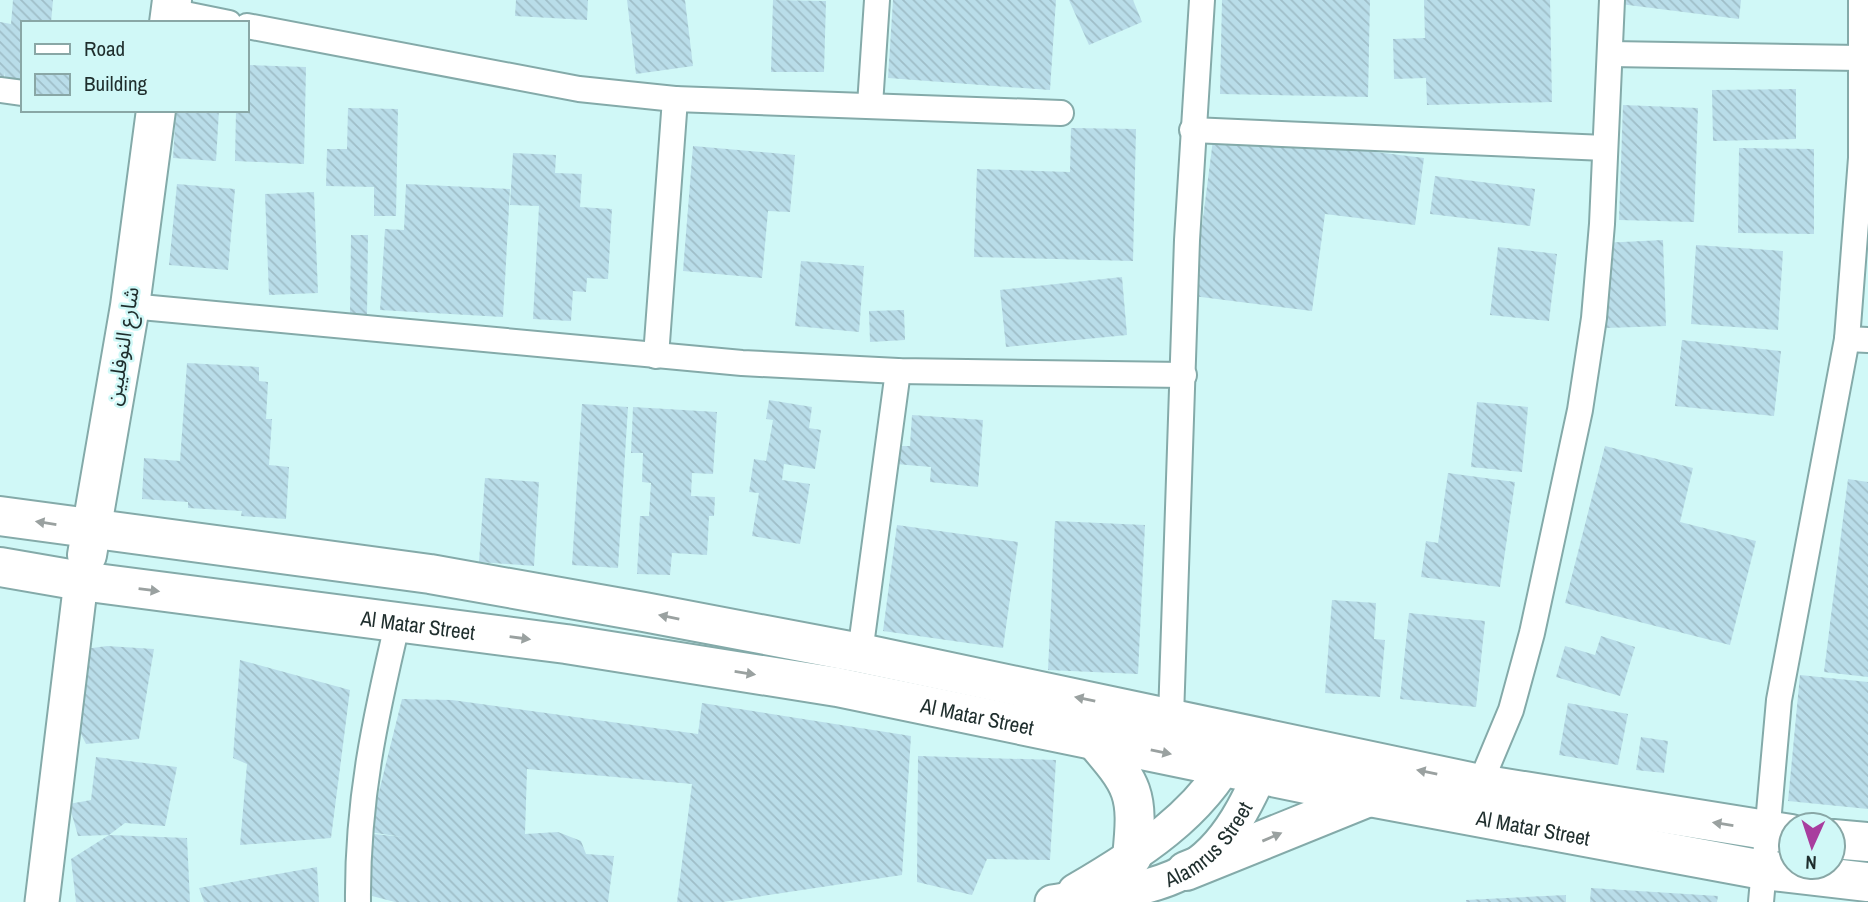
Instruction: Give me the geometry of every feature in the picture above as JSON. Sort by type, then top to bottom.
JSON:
[{"type":"main road","name":"شارع النوفليين","points":[[81,581],[130,306],[148,112]]},
{"type":"main road","name":"Al Matar Street","points":[[0,516],[430,574],[860,653],[1171,717],[1251,754],[1369,797],[1762,886],[1868,882]]},
{"type":"main road","name":"Al Matar Street","points":[[0,567],[81,581],[398,621],[837,687],[1092,737],[1251,754],[1480,784],[1777,832]]},
{"type":"main road","points":[[1092,737],[1124,777],[1133,795],[1137,813],[1132,857]]},
{"type":"main road","points":[[1186,872],[1369,797]]},
{"type":"main road","points":[[1847,840],[1868,842]]},
{"type":"street","points":[[870,105],[877,0]]},
{"type":"street","points":[[1171,717],[1192,130],[1202,0]]},
{"type":"street","points":[[1480,784],[1511,710],[1532,633],[1580,410],[1594,318],[1612,0]]},
{"type":"street","points":[[1779,811],[1779,700],[1857,340],[1861,158],[1860,0]]},
{"type":"street","points":[[170,11],[219,21]]},
{"type":"street","points":[[248,26],[579,89],[675,99],[1061,113]]},
{"type":"street","points":[[1610,54],[1860,58]]},
{"type":"street","points":[[0,90],[21,93]]},
{"type":"street","points":[[656,356],[675,99]]},
{"type":"street","points":[[1192,130],[1605,148]]},
{"type":"street","points":[[130,306],[656,356],[898,371],[1184,375]]},
{"type":"street","points":[[860,653],[898,371]]},
{"type":"street","points":[[42,902],[81,581]]},
{"type":"street","points":[[358,902],[357,835],[369,743],[398,621]]},
{"type":"street","name":"Alamrus Street","points":[[1055,901],[1132,857],[1196,806],[1251,754]]},
{"type":"street","name":"Alamrus Street","points":[[1055,901],[1144,886],[1186,872],[1229,830],[1251,754]]},
{"type":"street","points":[[1762,886],[1777,838]]},
{"type":"building","points":[[13,0],[53,0],[51,21],[21,21],[21,82],[5,80],[5,72],[3,83],[0,82],[0,22],[11,24]]},
{"type":"building","points":[[516,0],[588,0],[587,20],[515,16]]},
{"type":"building","points":[[627,0],[685,0],[693,66],[636,74]]},
{"type":"building","points":[[773,0],[826,1],[824,72],[771,72]]},
{"type":"building","points":[[893,0],[1056,0],[1050,90],[888,78]]},
{"type":"building","points":[[1069,0],[1133,0],[1142,22],[1089,45]]},
{"type":"building","points":[[1222,0],[1370,0],[1368,97],[1220,94]]},
{"type":"building","points":[[1424,0],[1550,0],[1552,102],[1427,105],[1426,78],[1394,79],[1393,39],[1425,38]]},
{"type":"building","points":[[1621,0],[1741,0],[1739,19],[1620,4]]},
{"type":"building","points":[[248,65],[306,67],[304,164],[235,161],[236,112],[248,112]]},
{"type":"building","points":[[1796,89],[1796,139],[1713,141],[1712,90]]},
{"type":"building","points":[[1623,105],[1698,108],[1694,222],[1619,220]]},
{"type":"building","points":[[348,108],[398,109],[396,216],[374,216],[374,187],[326,186],[327,149],[347,149]]},
{"type":"building","points":[[176,112],[219,112],[216,161],[173,158]]},
{"type":"building","points":[[1071,128],[1136,129],[1133,261],[974,257],[977,169],[1070,172]]},
{"type":"building","points":[[1214,132],[1424,158],[1415,225],[1325,214],[1312,311],[1193,296]]},
{"type":"building","points":[[693,146],[795,155],[790,212],[768,211],[762,278],[683,271]]},
{"type":"building","points":[[1739,148],[1814,149],[1814,234],[1738,233]]},
{"type":"building","points":[[513,153],[556,155],[555,173],[582,174],[580,207],[612,209],[608,279],[587,278],[586,292],[573,291],[571,321],[533,319],[539,206],[510,205]]},
{"type":"building","points":[[1435,176],[1535,189],[1530,226],[1430,214]]},
{"type":"building","points":[[177,184],[235,189],[228,270],[169,265]]},
{"type":"building","points":[[406,184],[510,189],[503,317],[380,310],[385,229],[404,230]]},
{"type":"building","points":[[314,192],[318,293],[269,295],[265,194]]},
{"type":"building","points":[[351,235],[368,235],[367,315],[350,314]]},
{"type":"building","points":[[1663,240],[1666,326],[1606,328],[1602,243]]},
{"type":"building","points":[[1696,245],[1783,251],[1778,330],[1691,324]]},
{"type":"building","points":[[1498,247],[1557,254],[1549,321],[1490,315]]},
{"type":"building","points":[[801,261],[864,266],[859,332],[795,326]]},
{"type":"building","points":[[1122,277],[1127,335],[1006,347],[1000,290]]},
{"type":"building","points":[[904,310],[905,340],[870,342],[869,311]]},
{"type":"building","points":[[1682,340],[1781,351],[1774,416],[1675,406]]},
{"type":"building","points":[[187,363],[259,367],[259,381],[268,382],[266,419],[272,419],[269,465],[289,467],[286,519],[241,516],[242,511],[188,508],[188,502],[142,499],[144,458],[180,461]]},
{"type":"building","points":[[769,400],[812,407],[809,428],[821,430],[815,469],[784,464],[782,480],[810,484],[800,544],[752,536],[759,493],[749,492],[754,459],[766,461],[773,420],[766,419]]},
{"type":"building","points":[[1477,402],[1528,407],[1522,472],[1471,467]]},
{"type":"building","points":[[582,404],[628,407],[618,568],[572,565]]},
{"type":"building","points":[[633,407],[717,412],[713,474],[692,473],[691,496],[715,497],[714,516],[709,516],[707,555],[672,553],[670,575],[637,574],[640,516],[649,516],[651,483],[642,482],[643,453],[631,453]]},
{"type":"building","points":[[912,415],[983,420],[978,487],[930,482],[931,467],[896,464],[898,446],[910,446]]},
{"type":"building","points":[[1605,446],[1693,468],[1680,522],[1756,541],[1730,645],[1565,603]]},
{"type":"building","points":[[1448,473],[1515,482],[1500,587],[1421,577],[1426,541],[1438,543]]},
{"type":"building","points":[[485,478],[539,482],[534,566],[479,562]]},
{"type":"building","points":[[1848,479],[1868,482],[1868,677],[1824,672]]},
{"type":"building","points":[[1055,521],[1145,525],[1138,674],[1048,670]]},
{"type":"building","points":[[897,525],[1018,542],[1003,648],[883,631]]},
{"type":"building","points":[[1332,600],[1376,603],[1374,639],[1385,640],[1380,697],[1325,693]]},
{"type":"building","points":[[1409,613],[1485,621],[1476,707],[1400,699]]},
{"type":"building","points":[[1601,636],[1635,647],[1620,696],[1556,677],[1565,646],[1595,655]]},
{"type":"building","points":[[107,646],[154,649],[139,739],[86,744],[76,724],[85,649]]},
{"type":"building","points":[[240,660],[350,690],[331,838],[240,845],[247,764],[233,758]]},
{"type":"building","points":[[1800,675],[1868,682],[1868,809],[1788,801]]},
{"type":"building","points":[[402,699],[452,700],[698,734],[702,703],[911,736],[902,875],[723,902],[677,902],[692,784],[527,769],[525,834],[558,832],[581,841],[586,854],[614,856],[608,902],[395,902],[372,896],[364,833],[403,837],[369,832]]},
{"type":"building","points":[[1568,703],[1628,714],[1618,765],[1559,755]]},
{"type":"building","points":[[1641,737],[1668,741],[1664,773],[1636,770]]},
{"type":"building","points":[[918,756],[1056,760],[1050,860],[987,859],[972,895],[917,882]]},
{"type":"building","points":[[96,757],[177,767],[165,826],[125,823],[109,835],[78,836],[69,804],[91,800]]},
{"type":"building","points":[[109,835],[187,838],[190,902],[76,902],[71,859]]},
{"type":"building","points":[[317,867],[319,902],[204,902],[199,888]]},
{"type":"building","points":[[1591,888],[1718,896],[1717,902],[1590,902]]},
{"type":"building","points":[[1566,895],[1566,902],[1466,902],[1466,900]]}]
